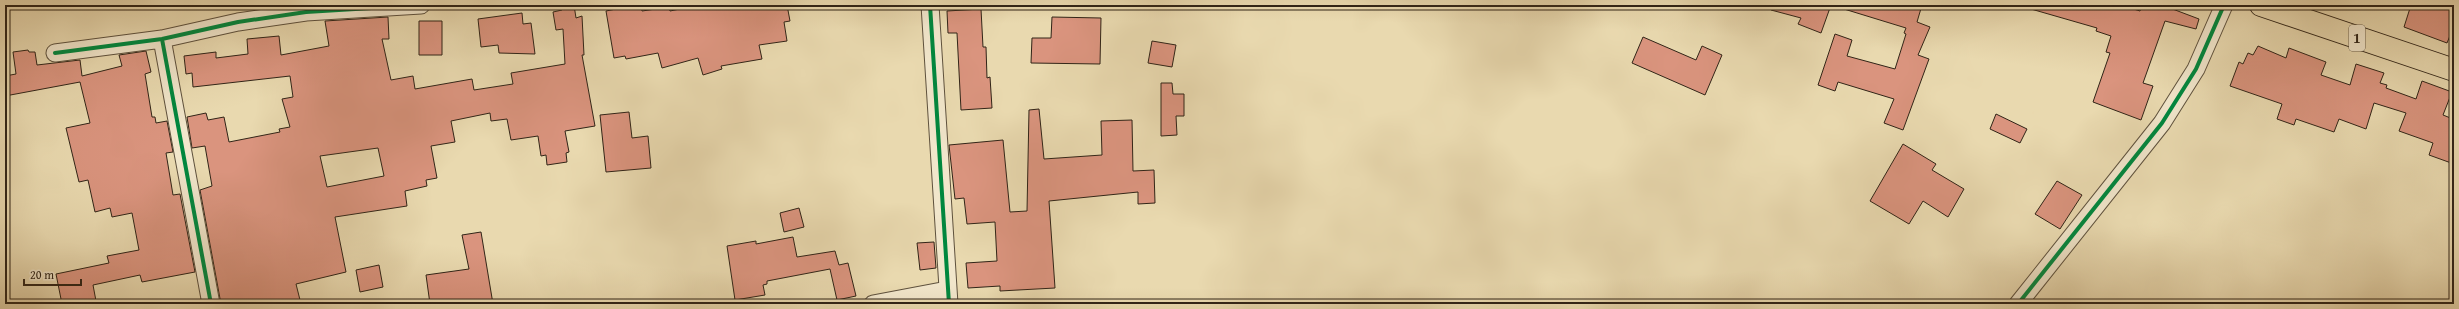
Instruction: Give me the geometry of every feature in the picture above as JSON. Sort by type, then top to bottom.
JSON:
[{"type":"highway","name":"1","points":[[2261,5],[2454,70]]},
{"type":"street","points":[[55,52],[162,38],[238,22],[306,12],[421,5]]},
{"type":"street","points":[[873,304],[948,297],[930,5]]},
{"type":"street","points":[[2018,304],[2162,123],[2196,69],[2224,5]]},
{"type":"street","points":[[162,38],[211,304]]},
{"type":"building","points":[[562,5],[574,5],[576,18],[582,16],[584,55],[582,55],[595,126],[565,131],[569,152],[566,153],[567,162],[547,165],[546,155],[541,156],[538,136],[511,140],[507,119],[491,121],[490,113],[451,121],[455,142],[431,146],[437,178],[426,180],[427,186],[405,191],[407,206],[335,217],[346,272],[296,284],[301,304],[221,304],[200,190],[212,186],[205,146],[192,148],[187,117],[206,113],[208,120],[224,117],[229,142],[280,132],[279,129],[290,127],[282,99],[293,97],[290,76],[193,87],[192,73],[186,74],[184,56],[216,52],[216,58],[248,54],[247,39],[279,36],[281,55],[329,46],[325,21],[388,17],[389,39],[382,39],[391,80],[413,76],[415,89],[472,79],[474,90],[513,84],[511,73],[565,64],[563,29],[556,30],[553,12],[562,10]],"holes":[[[378,148],[384,176],[327,187],[320,156]]]},
{"type":"building","points":[[641,5],[642,11],[669,7],[670,11],[699,5],[787,5],[790,21],[784,22],[787,41],[759,45],[762,59],[721,66],[722,69],[703,75],[698,58],[662,68],[658,53],[626,59],[625,56],[614,58],[606,11]]},
{"type":"building","points":[[1772,5],[1831,5],[1821,33],[1798,24],[1801,18],[1771,10]]},
{"type":"building","points":[[1844,5],[1922,5],[1917,22],[1930,27],[1918,55],[1929,59],[1903,130],[1884,123],[1894,99],[1838,82],[1835,91],[1818,85],[1835,34],[1852,40],[1847,56],[1895,69],[1906,34],[1904,33],[1906,28],[1844,9]]},
{"type":"building","points":[[2032,5],[2121,5],[2140,11],[2142,5],[2162,5],[2199,19],[2196,29],[2165,21],[2143,83],[2153,86],[2141,120],[2093,102],[2110,53],[2106,52],[2111,36],[2096,31],[2097,28],[2031,9]]},
{"type":"building","points":[[2411,5],[2454,5],[2454,26],[2447,43],[2404,27]]},
{"type":"building","points":[[981,9],[983,47],[986,47],[987,78],[990,77],[992,108],[961,110],[957,33],[948,33],[947,11]]},
{"type":"building","points":[[522,13],[523,24],[531,23],[535,54],[499,53],[498,45],[481,47],[478,19]]},
{"type":"building","points":[[1052,17],[1101,18],[1100,64],[1031,63],[1032,38],[1051,38]]},
{"type":"building","points":[[419,21],[442,21],[442,55],[419,55]]},
{"type":"building","points":[[1643,37],[1696,60],[1702,46],[1722,55],[1705,95],[1632,63]]},
{"type":"building","points":[[1152,41],[1176,45],[1172,67],[1148,63]]},
{"type":"building","points":[[2258,46],[2286,58],[2289,48],[2326,62],[2321,75],[2350,85],[2356,64],[2384,73],[2380,83],[2387,85],[2386,88],[2416,99],[2422,81],[2452,92],[2443,115],[2453,119],[2454,164],[2429,155],[2433,143],[2399,131],[2406,113],[2374,103],[2366,129],[2339,119],[2334,132],[2296,119],[2294,125],[2277,119],[2282,104],[2230,86],[2239,62],[2243,64],[2248,53],[2253,55]]},
{"type":"building","points":[[28,50],[29,52],[35,52],[37,65],[80,60],[82,76],[122,66],[119,55],[146,51],[151,72],[145,74],[152,117],[155,117],[156,123],[167,121],[173,152],[166,153],[173,195],[180,194],[195,272],[142,282],[140,275],[93,285],[96,301],[62,304],[56,274],[109,263],[107,256],[139,250],[132,213],[112,217],[110,208],[95,212],[88,180],[79,182],[66,128],[90,123],[80,82],[5,96],[5,76],[16,74],[13,52]]},
{"type":"building","points":[[1161,83],[1172,83],[1173,94],[1184,94],[1184,116],[1176,116],[1177,135],[1161,136]]},
{"type":"building","points":[[1039,109],[1044,159],[1102,155],[1101,121],[1132,120],[1133,171],[1154,170],[1155,203],[1138,204],[1138,192],[1049,201],[1055,288],[1000,291],[1000,286],[968,288],[966,263],[997,261],[995,222],[967,224],[964,198],[955,199],[949,145],[1003,140],[1010,212],[1027,211],[1029,110]]},
{"type":"building","points":[[629,112],[632,138],[648,136],[651,168],[606,172],[600,115]]},
{"type":"building","points":[[1996,114],[2027,129],[2020,143],[1990,129]]},
{"type":"building","points":[[1903,144],[1936,164],[1932,170],[1964,189],[1948,217],[1923,201],[1909,224],[1870,201]]},
{"type":"building","points":[[2057,181],[2082,195],[2060,229],[2035,214]]},
{"type":"building","points":[[799,208],[804,227],[784,232],[780,213]]},
{"type":"building","points":[[481,232],[493,304],[430,304],[426,275],[469,269],[462,235]]},
{"type":"building","points":[[793,237],[797,257],[835,251],[839,265],[848,263],[856,296],[837,300],[830,269],[767,281],[767,284],[763,285],[765,295],[735,300],[727,246],[756,241],[756,244]]},
{"type":"building","points":[[934,242],[936,268],[920,270],[917,243]]},
{"type":"building","points":[[379,265],[383,287],[360,292],[356,270]]},
{"type":"cycle path","points":[[55,53],[162,39],[238,22],[306,12],[421,5]]},
{"type":"cycle path","points":[[930,5],[949,304]]},
{"type":"cycle path","points":[[2018,304],[2162,123],[2196,69],[2224,5]]},
{"type":"cycle path","points":[[162,39],[211,304]]}]
